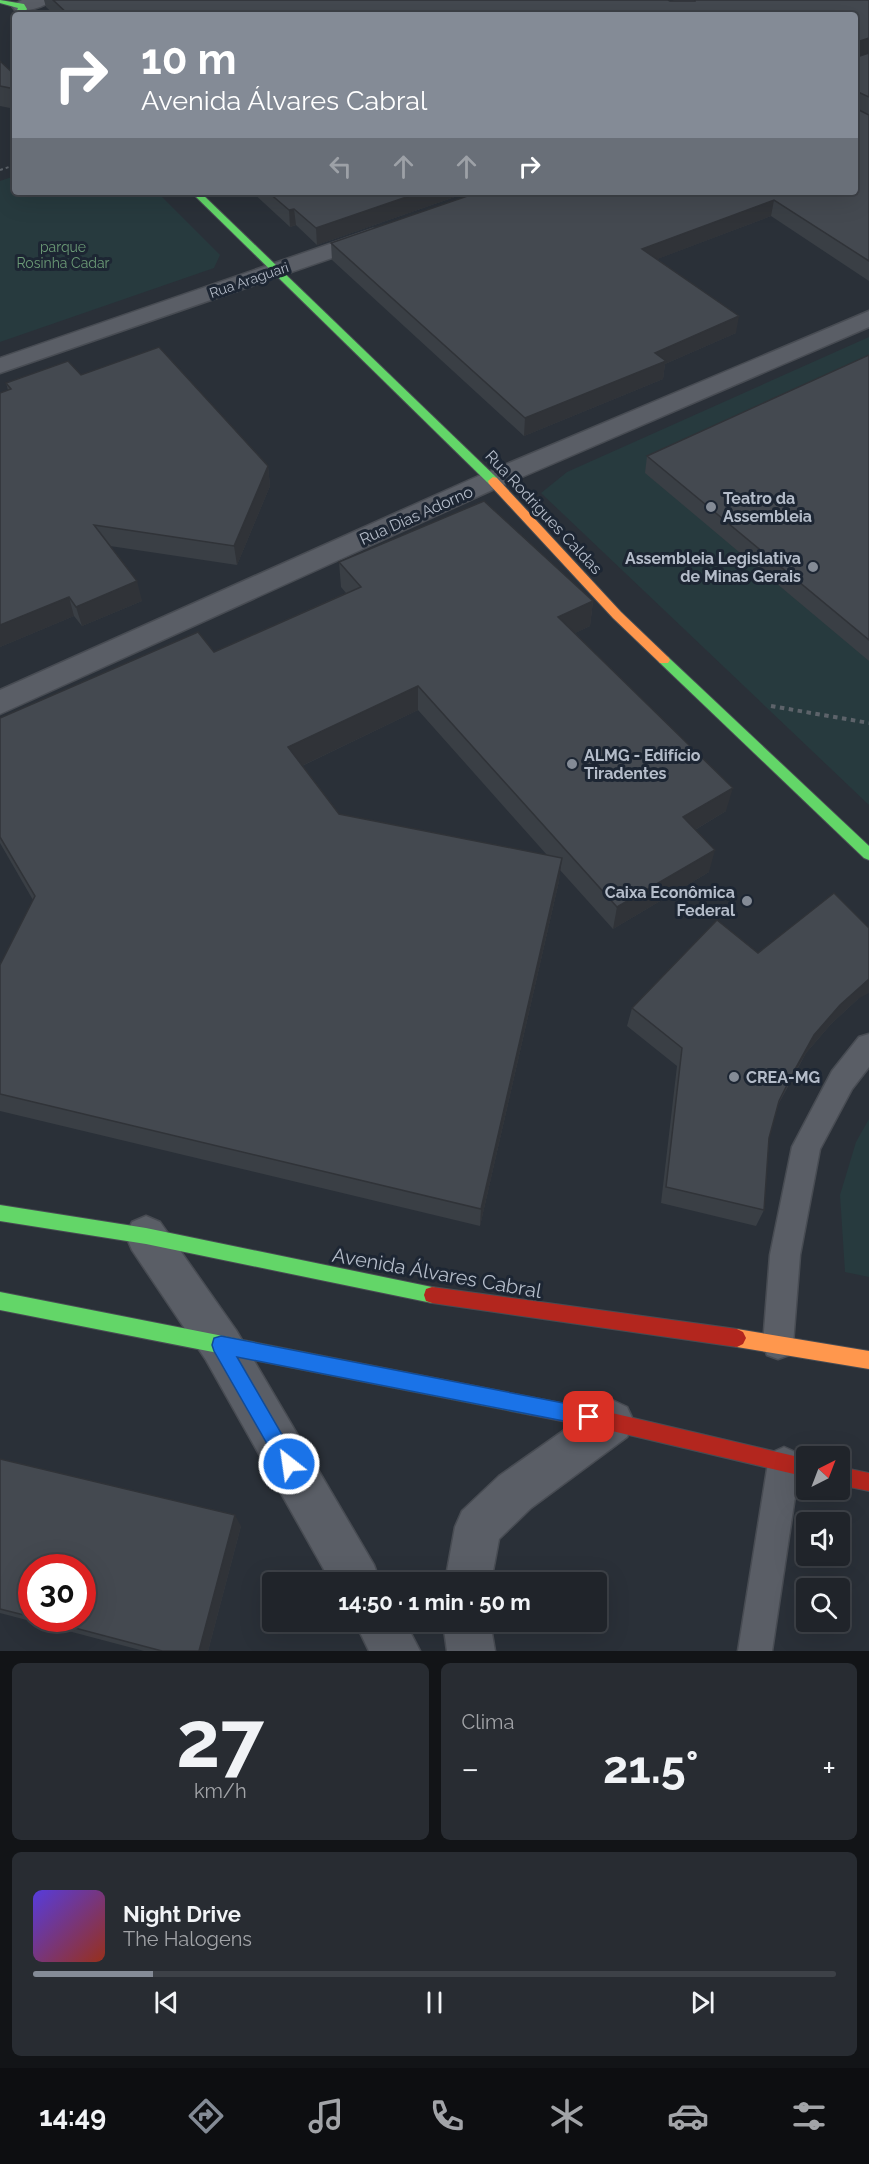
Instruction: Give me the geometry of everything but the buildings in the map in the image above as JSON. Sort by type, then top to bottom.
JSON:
[{"type":"street","points":[[23,12],[42,0]]},
{"type":"street","points":[[0,1],[12,14]]},
{"type":"street","name":"Rua Rodrigues Caldas","points":[[198,195],[492,480],[617,615],[869,854]]},
{"type":"street","name":"Rua Araguari","points":[[0,366],[398,227]]},
{"type":"street","name":"Rua Dias Adorno","points":[[0,703],[492,480],[869,318]]},
{"type":"street","name":"Avenida Álvares Cabral","points":[[0,1213],[146,1236],[440,1297],[778,1344],[869,1360]]},
{"type":"street","points":[[146,1236],[221,1345],[351,1572]]},
{"type":"street","points":[[0,1301],[612,1422],[796,1466]]},
{"type":"street","points":[[470,1572],[478,1527],[515,1492],[612,1422]]},
{"type":"street","points":[[850,1478],[869,1482]]},
{"type":"street","points":[[385,1632],[396,1651]]},
{"type":"street","points":[[468,1632],[471,1651]]},
{"type":"lane","points":[[778,1344],[785,1255],[806,1147],[842,1080],[869,1046]]},
{"type":"lane","points":[[755,1651],[796,1466]]},
{"type":"path","points":[[762,705],[869,723]]},
{"type":"green space","name":"parque Rosinha Cadar","points":[[12,177],[12,195],[160,195],[220,255],[214,268],[0,342],[0,181]]},
{"type":"green space","points":[[869,337],[869,805],[541,493],[567,472]]},
{"type":"green space","points":[[869,1119],[869,1277],[845,1272],[840,1195],[856,1142]]},
{"type":"traffic: fast","points":[[0,1],[21,6],[23,9],[21,12]]},
{"type":"traffic: fast","points":[[198,195],[493,481]]},
{"type":"traffic: fast","points":[[664,660],[869,854]]},
{"type":"traffic: fast","points":[[0,1213],[146,1236],[432,1295]]},
{"type":"traffic: fast","points":[[0,1301],[531,1406]]},
{"type":"traffic: slow","points":[[493,481],[617,615],[664,660]]},
{"type":"traffic: slow","points":[[737,1338],[869,1360]]},
{"type":"traffic: jam","points":[[432,1295],[737,1338]]},
{"type":"traffic: jam","points":[[531,1406],[612,1422],[796,1465]]},
{"type":"traffic: jam","points":[[850,1478],[869,1482]]},
{"type":"place","name":"Teatro da Assembleia","points":[[711,507]]},
{"type":"place","name":"Assembleia Legislativa de Minas Gerais","points":[[813,567]]},
{"type":"place","name":"ALMG - Edifício Tiradentes","points":[[572,764]]},
{"type":"place","name":"Caixa Econômica Federal","points":[[747,901]]},
{"type":"place","name":"CREA-MG","points":[[734,1077]]},
{"type":"route","points":[[289,1464],[221,1345],[589,1417]]}]
